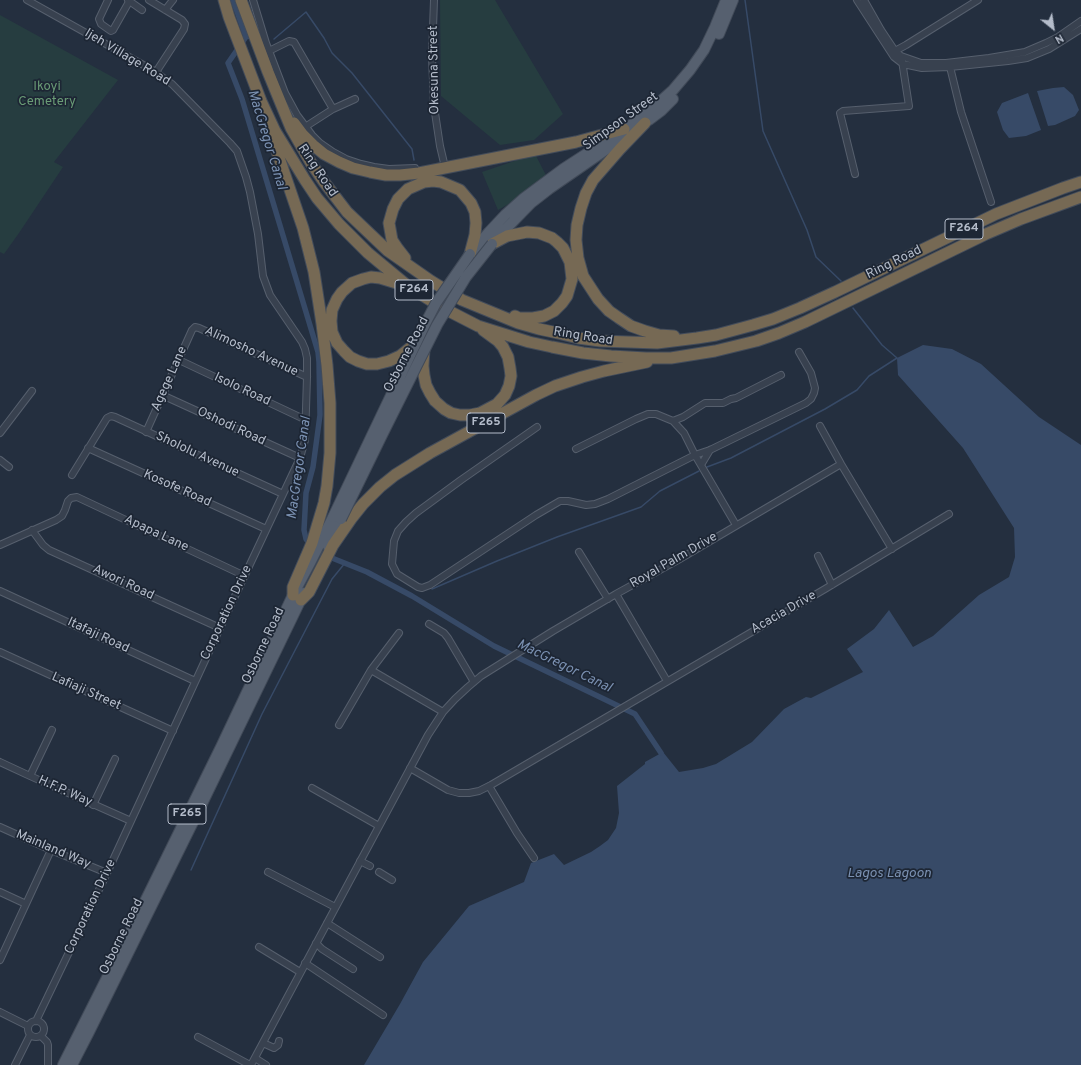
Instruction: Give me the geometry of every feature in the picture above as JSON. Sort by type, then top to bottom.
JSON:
[{"type":"highway","points":[[221,0],[229,17]]},
{"type":"highway","name":"Ring Road","points":[[224,0],[252,79],[275,131],[305,180],[328,211],[368,253],[409,287],[443,308],[478,326],[529,342],[583,353],[646,358],[671,358],[715,351],[756,341],[842,305],[986,234],[1021,219],[1081,197]]},
{"type":"highway","name":"Ring Road","points":[[243,4],[268,72],[291,128],[311,163],[347,212],[383,246],[405,263],[462,300],[518,323],[578,338],[600,341],[657,343],[697,338],[735,330],[772,319],[835,292],[996,214],[1081,182]]},
{"type":"highway","points":[[279,100],[303,135],[324,154],[353,168],[386,175],[419,173],[474,163],[576,142],[627,127]]},
{"type":"highway","points":[[261,101],[303,228],[314,272],[322,324],[330,403],[330,454],[324,503],[325,541],[313,565],[293,587],[297,598]]},
{"type":"highway","points":[[645,123],[603,168],[593,180],[586,193],[580,208],[577,224],[576,240],[578,258],[583,276],[598,299],[618,318],[631,326],[659,335],[697,338]]},
{"type":"highway","name":"F265","points":[[415,269],[392,240],[389,223],[395,204],[402,194],[417,184],[424,182],[433,181],[450,185],[460,190],[466,196],[475,212],[476,223],[475,235],[470,254]]},
{"type":"highway","points":[[492,244],[507,236],[527,232],[539,233],[552,238],[563,248],[570,262],[572,271],[572,279],[567,296],[562,304],[554,311],[544,316],[533,318],[519,318],[503,313],[494,313]]},
{"type":"highway","points":[[409,287],[387,279],[371,277],[352,283],[342,292],[332,310],[332,332],[337,343],[350,357],[367,364],[377,364],[389,361],[420,346],[426,385],[435,401],[451,413],[460,415],[480,413],[497,404],[505,395],[511,376],[508,357],[503,347],[498,341],[478,326]]},
{"type":"highway","name":"F265","points":[[297,598],[309,592],[313,565],[325,541],[341,532],[363,504],[395,475],[430,453],[536,395],[567,382],[604,371],[671,358]]},
{"type":"main road","points":[[564,173],[648,113],[673,90],[704,50],[726,0]]},
{"type":"main road","name":"Simpson Street","points":[[564,173],[645,123],[661,111],[682,91],[713,47],[733,0]]},
{"type":"main road","name":"Osborne Road","points":[[420,346],[436,325],[476,262],[531,203],[564,173]]},
{"type":"main road","name":"Osborne Road","points":[[325,541],[420,346],[436,303],[470,254],[505,215],[524,198],[564,173]]},
{"type":"main road","name":"Osborne Road","points":[[63,1065],[297,598]]},
{"type":"main road","name":"Osborne Road","points":[[72,1065],[197,814],[297,598]]},
{"type":"street","name":"Ijeh Village Road","points":[[28,0],[156,72],[172,84],[236,151],[241,161],[250,192]]},
{"type":"street","points":[[108,0],[99,19],[100,24],[111,30],[113,30],[130,0],[142,10]]},
{"type":"street","points":[[149,0],[182,20],[185,24],[184,29],[156,72]]},
{"type":"street","points":[[165,10],[173,0]]},
{"type":"street","points":[[253,0],[269,51],[285,93],[297,115],[305,127],[320,143],[346,159],[361,164],[389,169],[420,168],[584,136],[618,125],[624,124],[627,127]]},
{"type":"street","name":"Okesuna Street","points":[[434,0],[432,56],[434,106],[444,163]]},
{"type":"street","points":[[857,0],[894,57],[903,64],[922,68],[950,67],[1027,58],[1049,49],[1081,29]]},
{"type":"street","points":[[864,0],[895,51],[901,56],[921,63],[946,63],[994,58],[1025,52],[1058,37],[1081,21]]},
{"type":"street","points":[[895,51],[978,0]]},
{"type":"street","points":[[269,51],[289,41],[294,42],[333,109]]},
{"type":"street","points":[[855,174],[840,113],[841,111],[909,106],[901,56]]},
{"type":"street","points":[[950,67],[962,112],[991,202]]},
{"type":"street","points":[[305,127],[333,109],[354,99]]},
{"type":"street","name":"Corporation Drive","points":[[36,1021],[107,873],[300,458],[305,440],[307,358],[302,342],[270,296],[262,276],[258,234],[250,192]]},
{"type":"street","name":"Alimosho Avenue","points":[[195,327],[307,378]]},
{"type":"street","name":"Agege Lane","points":[[146,432],[192,330],[195,327]]},
{"type":"street","points":[[538,427],[461,480],[406,522],[398,532],[394,541],[392,564],[397,574],[418,587],[422,588],[430,585],[536,515],[560,501],[568,501],[586,505],[595,504],[608,499],[806,403],[811,399],[815,388],[811,373],[799,352]]},
{"type":"street","name":"Isolo Road","points":[[179,360],[306,420]]},
{"type":"street","points":[[673,421],[683,417],[705,403],[723,403],[781,375]]},
{"type":"street","points":[[0,433],[32,391]]},
{"type":"street","name":"Oshodi Road","points":[[162,395],[300,458]]},
{"type":"street","points":[[576,449],[648,414],[656,414],[673,421],[684,433],[695,456],[736,525]]},
{"type":"street","name":"Shololu Avenue","points":[[88,448],[108,418],[111,416],[283,494]]},
{"type":"street","points":[[683,417],[684,433]]},
{"type":"street","points":[[820,426],[892,549]]},
{"type":"street","points":[[72,475],[88,448]]},
{"type":"street","name":"Kosofe Road","points":[[88,448],[266,530]]},
{"type":"street","points":[[701,466],[710,450]]},
{"type":"street","points":[[0,460],[9,467]]},
{"type":"street","name":"Royal Palm Drive","points":[[250,1065],[428,735],[455,699],[474,682],[553,631],[678,560],[841,464]]},
{"type":"street","name":"Apapa Lane","points":[[32,530],[62,516],[68,501],[71,498],[77,497],[245,576]]},
{"type":"street","name":"Acacia Drive","points":[[410,768],[448,790],[459,793],[478,791],[489,786],[619,711],[949,514]]},
{"type":"street","points":[[0,545],[32,530]]},
{"type":"street","name":"Awori Road","points":[[32,530],[43,545],[49,550],[220,628]]},
{"type":"street","points":[[579,552],[608,599]]},
{"type":"street","points":[[818,556],[832,585]]},
{"type":"street","name":"Itafaji Road","points":[[0,592],[195,681]]},
{"type":"street","points":[[616,594],[667,681]]},
{"type":"street","points":[[429,624],[444,633],[448,638],[474,682]]},
{"type":"street","points":[[339,725],[371,670],[399,633]]},
{"type":"street","name":"Lafiaji Street","points":[[0,652],[173,731]]},
{"type":"street","points":[[371,670],[444,712]]},
{"type":"street","points":[[30,776],[52,730]]},
{"type":"street","points":[[93,805],[115,759]]},
{"type":"street","name":"H.F.P. Way","points":[[0,762],[131,821]]},
{"type":"street","points":[[489,786],[534,858]]},
{"type":"street","points":[[312,788],[379,826]]},
{"type":"street","name":"Mainland Way","points":[[0,827],[107,873]]},
{"type":"street","points":[[0,960],[51,850]]},
{"type":"street","points":[[360,861],[370,866]]},
{"type":"street","points":[[268,872],[335,907]]},
{"type":"street","points":[[379,872],[392,880]]},
{"type":"street","points":[[0,892],[26,904]]},
{"type":"street","points":[[327,923],[380,957]]},
{"type":"street","points":[[316,943],[322,949],[353,969]]},
{"type":"street","points":[[259,948],[300,972]]},
{"type":"street","points":[[305,964],[383,1015]]},
{"type":"street","points":[[0,1012],[28,1026]]},
{"type":"street","points":[[28,1026],[33,1022],[40,1022],[44,1029],[41,1036]]},
{"type":"street","points":[[15,1065],[30,1035],[28,1032],[28,1026]]},
{"type":"street","points":[[30,1035],[33,1037],[41,1036]]},
{"type":"street","points":[[41,1036],[48,1045],[48,1065]]},
{"type":"street","points":[[198,1037],[250,1065]]},
{"type":"street","points":[[263,1043],[274,1048],[278,1045],[279,1041]]},
{"type":"street","points":[[255,1058],[266,1065]]},
{"type":"green space","points":[[440,0],[495,0],[563,114],[534,140],[500,145],[441,96]]},
{"type":"green space","name":"Ikoyi Cemetery","points":[[0,15],[118,80],[54,162],[63,167],[4,254],[0,252]]},
{"type":"green space","points":[[535,154],[549,181],[498,210],[482,172]]},
{"type":"water","points":[[1064,87],[1073,95],[1079,110],[1075,116],[1055,125],[1048,126],[1037,91]]},
{"type":"water","points":[[1028,93],[1041,130],[1026,136],[1009,138],[1003,130],[997,112],[1002,103]]},
{"type":"water","name":"Lagos Lagoon","points":[[923,345],[952,349],[981,364],[1039,417],[1081,445],[1081,1065],[364,1065],[423,962],[469,906],[524,882],[531,863],[554,854],[564,865],[591,852],[608,840],[616,828],[619,813],[617,786],[645,764],[645,762],[663,752],[679,772],[716,764],[752,742],[784,709],[806,697],[811,698],[863,672],[847,649],[874,629],[889,610],[913,647],[933,636],[979,595],[1009,577],[1015,557],[1014,528],[963,448],[898,375],[897,358]]},
{"type":"waterway","name":"MacGregor Canal","points":[[233,0],[246,37],[228,63],[242,99],[318,352],[320,415],[313,467],[306,493],[304,530],[306,539],[313,549],[367,572],[412,596],[494,646],[635,714],[661,753]]},
{"type":"waterway","points":[[745,0],[763,131],[807,230],[816,257],[841,281]]},
{"type":"waterway","points":[[274,39],[306,12],[324,38],[332,53],[352,73],[412,149],[414,160]]},
{"type":"waterway","name":"MacGregor Canal","points":[[246,37],[250,39]]},
{"type":"waterway","points":[[707,467],[731,458],[825,409],[857,390],[869,376],[897,358],[882,345],[853,308]]},
{"type":"waterway","points":[[432,589],[557,537],[641,507],[660,491],[699,471]]},
{"type":"waterway","points":[[191,870],[262,714],[332,579],[345,563]]}]
